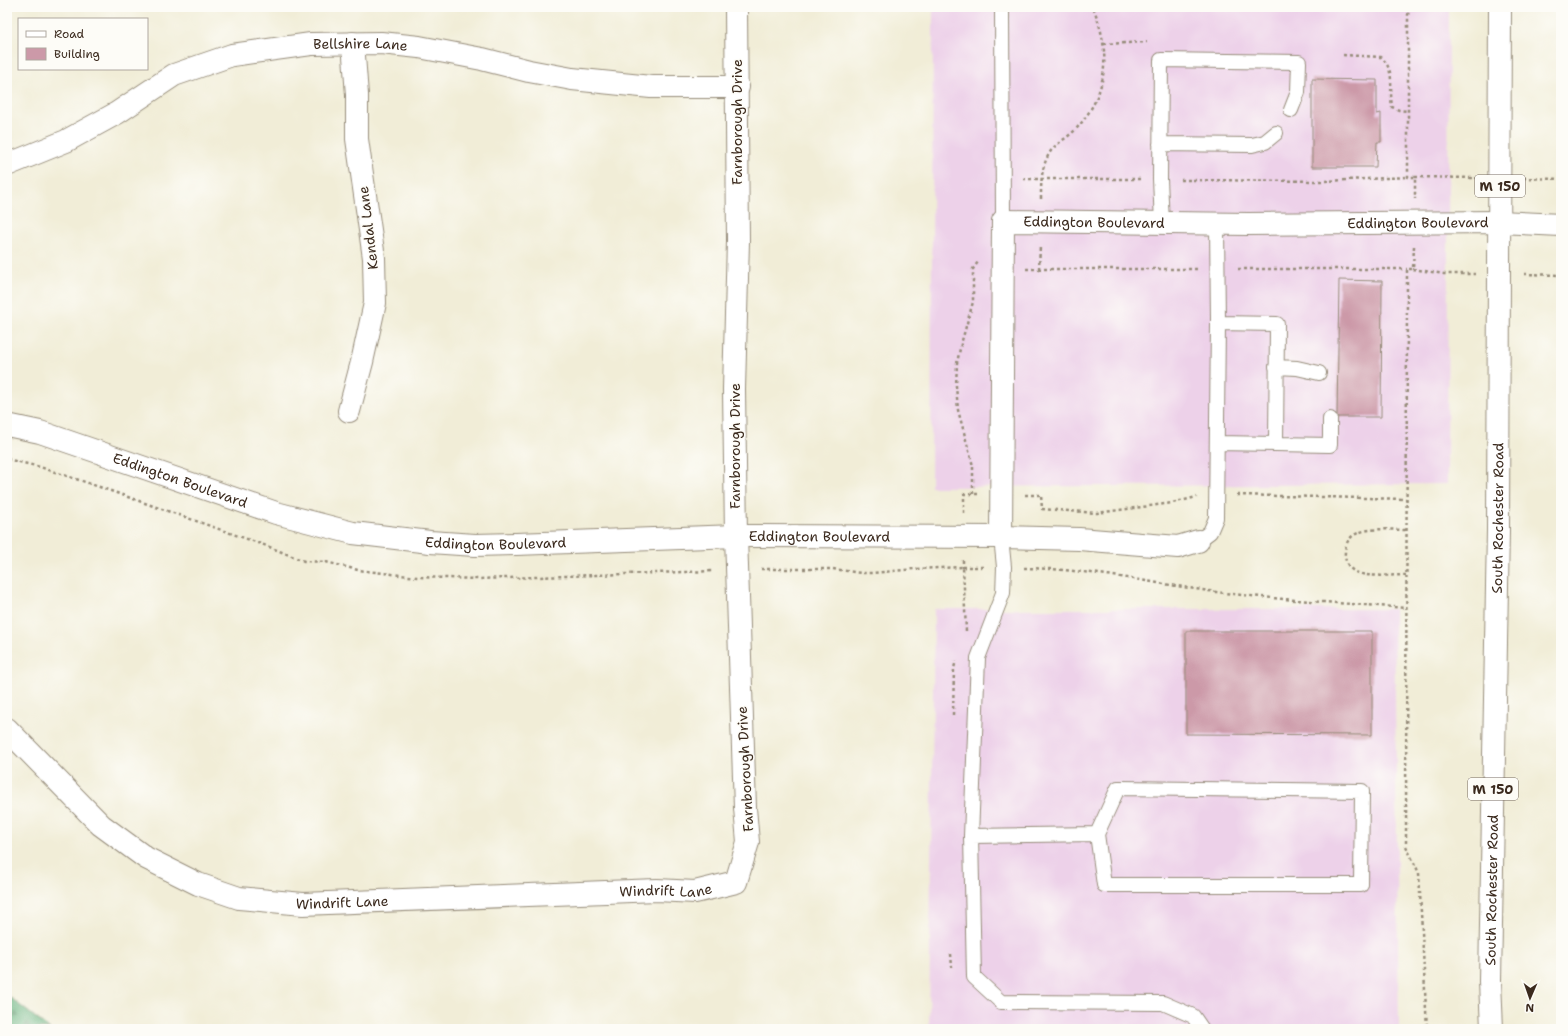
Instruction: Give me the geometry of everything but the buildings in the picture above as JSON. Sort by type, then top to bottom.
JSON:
[{"type":"street","name":"Farnborough Drive","points":[[736,7],[738,87],[738,241],[734,389],[736,536],[748,842],[736,882]]},
{"type":"street","name":"South Rochester Road","points":[[1492,1029],[1490,980],[1498,530],[1500,7]]},
{"type":"street","name":"Kendal Lane","points":[[349,411],[375,303],[374,258],[357,139],[357,95],[353,43]]},
{"type":"street","name":"Bellshire Lane","points":[[7,165],[66,141],[117,113],[174,75],[232,54],[310,44],[381,43],[419,47],[572,79],[651,87],[738,87]]},
{"type":"street","name":"Eddington Boulevard","points":[[1001,537],[1003,221],[1217,224],[1500,222],[1561,225]]},
{"type":"street","name":"Eddington Boulevard","points":[[7,425],[47,435],[276,513],[353,533],[430,542],[475,545],[736,536],[1001,537],[1079,539],[1178,547],[1198,541]]},
{"type":"street","name":"Windrift Lane","points":[[7,729],[101,825],[146,858],[198,884],[239,898],[303,904],[657,890],[695,892],[736,882]]},
{"type":"lane","points":[[1002,7],[1003,221]]},
{"type":"lane","points":[[1162,223],[1160,179],[1161,60],[1299,62],[1298,92],[1291,110]]},
{"type":"lane","points":[[1160,144],[1252,145],[1265,142],[1276,133]]},
{"type":"lane","points":[[1198,541],[1210,532],[1216,518],[1218,323],[1217,224]]},
{"type":"lane","points":[[1218,323],[1276,324],[1276,444]]},
{"type":"lane","points":[[1276,367],[1297,368],[1319,373]]},
{"type":"lane","points":[[1217,443],[1330,445],[1330,419]]},
{"type":"lane","points":[[1001,537],[1004,568],[1003,594],[978,658],[971,836],[974,977],[1001,1002],[1162,1003],[1193,1016],[1202,1029]]},
{"type":"lane","points":[[1118,788],[1362,791],[1361,885],[1104,885],[1097,834],[1118,788]]},
{"type":"lane","points":[[971,836],[1097,834]]},
{"type":"path","points":[[1041,199],[1041,179],[1044,165],[1050,152],[1075,131],[1086,117],[1096,103],[1101,87],[1104,44],[1093,7]]},
{"type":"path","points":[[1408,177],[1408,15],[1410,7]]},
{"type":"path","points":[[1104,44],[1147,42]]},
{"type":"path","points":[[1342,55],[1381,57],[1387,63],[1391,72],[1390,98],[1392,107],[1399,110],[1408,110]]},
{"type":"path","points":[[1414,193],[1415,177]]},
{"type":"path","points":[[1177,180],[1325,180],[1440,177]]},
{"type":"path","points":[[1020,179],[1144,179]]},
{"type":"path","points":[[1543,179],[1561,179]]},
{"type":"path","points":[[1039,269],[1040,245]]},
{"type":"path","points":[[1413,269],[1414,246]]},
{"type":"path","points":[[973,494],[973,466],[958,410],[956,386],[957,363],[973,302],[973,269],[982,257]]},
{"type":"path","points":[[1019,269],[1201,269]]},
{"type":"path","points":[[1234,269],[1413,269],[1444,274],[1461,274]]},
{"type":"path","points":[[1408,269],[1406,499],[1406,846],[1419,873],[1428,1029]]},
{"type":"path","points":[[964,518],[964,494],[979,494]]},
{"type":"path","points":[[1019,495],[1041,495],[1042,509],[1098,513],[1172,503],[1199,497]]},
{"type":"path","points":[[1235,495],[1406,499]]},
{"type":"path","points":[[1406,530],[1365,530],[1359,532],[1354,534],[1347,542],[1344,553],[1347,564],[1354,571],[1364,574],[1406,575]]},
{"type":"path","points":[[963,555],[966,631],[963,638]]},
{"type":"path","points":[[963,567],[980,568]]},
{"type":"path","points":[[1020,568],[1096,573],[1218,592],[1406,608]]},
{"type":"path","points":[[954,716],[954,668],[959,654]]},
{"type":"path","points":[[951,948],[951,963],[954,971]]},
{"type":"shaded area","points":[[933,7],[1449,7],[1447,484],[931,487]]},
{"type":"shaded area","points":[[934,609],[1394,609],[1399,1029],[929,1029]]},
{"type":"green space","points":[[7,995],[50,1029],[7,1029]]}]
